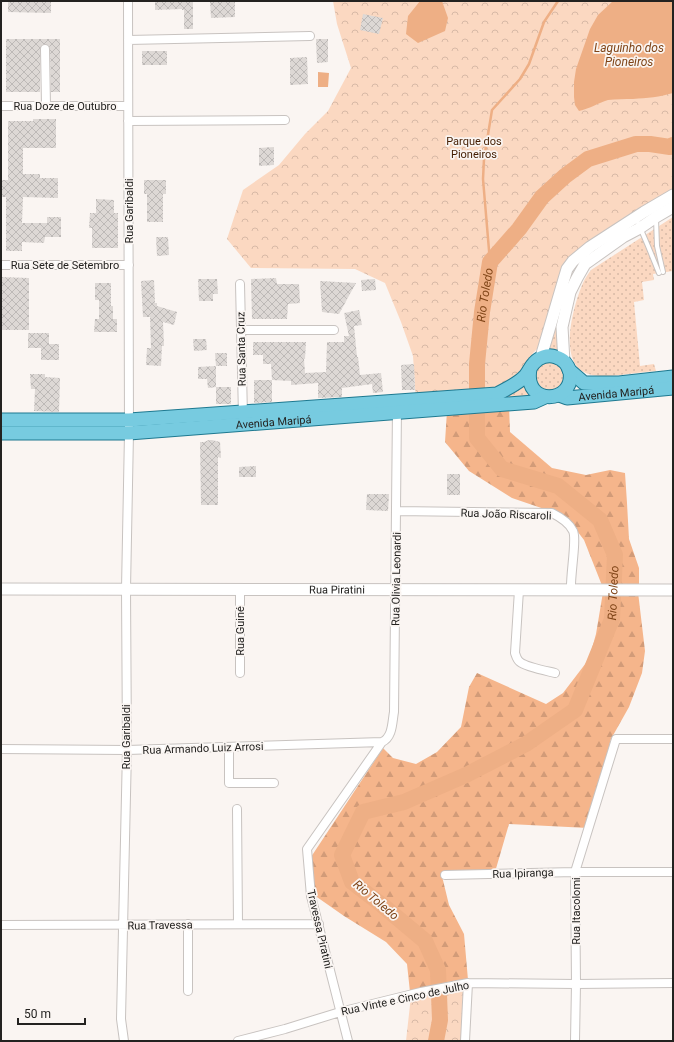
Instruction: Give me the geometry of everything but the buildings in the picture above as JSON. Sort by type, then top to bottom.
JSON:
[{"type":"main road","points":[[555,356],[567,366],[570,377],[569,384],[566,390],[559,395],[545,397],[533,390],[528,376],[533,363],[541,357],[555,356]]},
{"type":"main road","name":"Avenida Maripá","points":[[567,366],[584,383],[619,383],[673,377]]},
{"type":"main road","name":"Avenida Maripá","points":[[496,399],[526,376],[530,369]]},
{"type":"main road","name":"Avenida Maripá","points":[[559,395],[567,398],[673,388]]},
{"type":"main road","name":"Avenida Maripá","points":[[1,420],[243,418],[496,399],[534,402],[545,397]]},
{"type":"main road","name":"Avenida Maripá","points":[[1,433],[129,434],[243,418]]},
{"type":"street","name":"Rua Garibaldi","points":[[124,1041],[121,1019],[127,750],[126,589],[129,434],[128,1]]},
{"type":"street","points":[[128,40],[310,36]]},
{"type":"street","points":[[45,49],[46,106]]},
{"type":"street","name":"Rua Doze de Outubro","points":[[1,106],[128,106]]},
{"type":"street","points":[[128,121],[285,120]]},
{"type":"street","points":[[567,366],[562,327],[570,292],[585,264],[623,237],[640,228],[653,213],[673,195]]},
{"type":"street","points":[[541,357],[567,269],[573,261],[590,247],[636,217],[673,208]]},
{"type":"street","name":"Rua Sete de Setembro","points":[[1,265],[129,265]]},
{"type":"street","name":"Rua Santa Cruz","points":[[240,284],[243,418]]},
{"type":"street","points":[[241,330],[334,330]]},
{"type":"street","name":"Rua Olivia Leonardi","points":[[382,742],[389,736],[394,712],[396,407]]},
{"type":"street","name":"Rua João Riscaroli","points":[[396,511],[552,513],[562,518],[574,532],[570,582],[571,590]]},
{"type":"street","name":"Rua Piratini","points":[[1,589],[673,590]]},
{"type":"street","name":"Rua Guiné","points":[[240,589],[240,673]]},
{"type":"street","points":[[519,590],[515,653],[516,658],[526,665],[555,673]]},
{"type":"street","name":"Rua Itacolomi","points":[[575,1041],[576,872],[616,739],[673,739]]},
{"type":"street","name":"Rua Armando Luiz Arrosi","points":[[1,749],[127,750],[382,742]]},
{"type":"street","name":"Travessa Piratini","points":[[348,1041],[311,896],[307,849],[382,742]]},
{"type":"street","points":[[229,747],[229,783],[274,783]]},
{"type":"street","points":[[237,809],[238,924]]},
{"type":"street","name":"Rua Ipiranga","points":[[445,875],[576,872],[673,872]]},
{"type":"street","points":[[188,924],[188,991]]},
{"type":"street","name":"Rua Travessa","points":[[1,925],[318,924]]},
{"type":"street","points":[[465,1041],[468,983]]},
{"type":"street","name":"Rua Vinte e Cinco de Julho","points":[[238,1041],[285,1029],[340,1012],[421,992],[468,983],[673,983]]},
{"type":"lane","points":[[636,217],[661,272],[653,213]]},
{"type":"green space","name":"Parque dos Pioneiros","points":[[333,1],[673,1],[673,189],[573,254],[539,347],[524,367],[497,394],[416,401],[413,356],[385,283],[355,269],[251,268],[227,239],[243,190],[279,165],[305,134],[328,111],[351,68],[337,24]]},
{"type":"green space","points":[[673,217],[673,271],[653,274],[654,280],[642,282],[644,300],[634,302],[640,366],[654,364],[656,371],[606,376],[586,373],[577,367],[572,357],[570,345],[572,317],[579,292],[585,279],[591,270]]},
{"type":"green space","points":[[556,325],[558,326],[560,353],[547,350]]},
{"type":"green space","points":[[555,360],[564,372],[563,380],[556,389],[548,391],[544,390],[537,385],[534,371],[540,362]]},
{"type":"green space","points":[[526,380],[536,395],[498,401]]},
{"type":"green space","points":[[509,405],[510,432],[552,468],[586,475],[610,470],[625,473],[629,539],[639,568],[639,587],[603,588],[584,540],[571,523],[553,512],[512,498],[469,471],[445,442],[447,411]]},
{"type":"green space","points":[[603,592],[638,592],[645,651],[642,673],[629,707],[611,739],[588,828],[509,824],[495,872],[441,872],[449,905],[464,934],[468,980],[410,992],[407,964],[386,942],[314,895],[309,860],[383,748],[393,758],[416,764],[437,752],[461,727],[469,687],[477,673],[546,704],[563,693],[589,659],[596,634]]},
{"type":"green space","points":[[467,986],[463,1041],[406,1041],[411,996]]},
{"type":"water","points":[[420,1],[442,1],[448,18],[445,31],[418,43],[406,34],[408,16]]},
{"type":"water","name":"Laguinho dos Pioneiros","points":[[613,1],[673,1],[673,93],[648,98],[608,100],[579,111],[575,105],[574,97],[576,69],[590,29],[598,15]]},
{"type":"water","points":[[318,72],[329,73],[328,87],[318,87]]},
{"type":"waterway","points":[[490,262],[483,179],[484,159],[492,110],[520,79],[529,64],[544,22],[558,1]]},
{"type":"waterway","name":"Rio Toledo","points":[[436,1041],[440,1020],[438,970],[425,941],[352,882],[342,855],[363,812],[404,802],[466,775],[526,744],[575,710],[612,619],[615,555],[600,520],[558,486],[502,469],[477,438],[477,364],[482,312],[490,262],[519,229],[542,197],[565,176],[588,159],[636,144],[650,144],[670,147],[673,145]]}]
